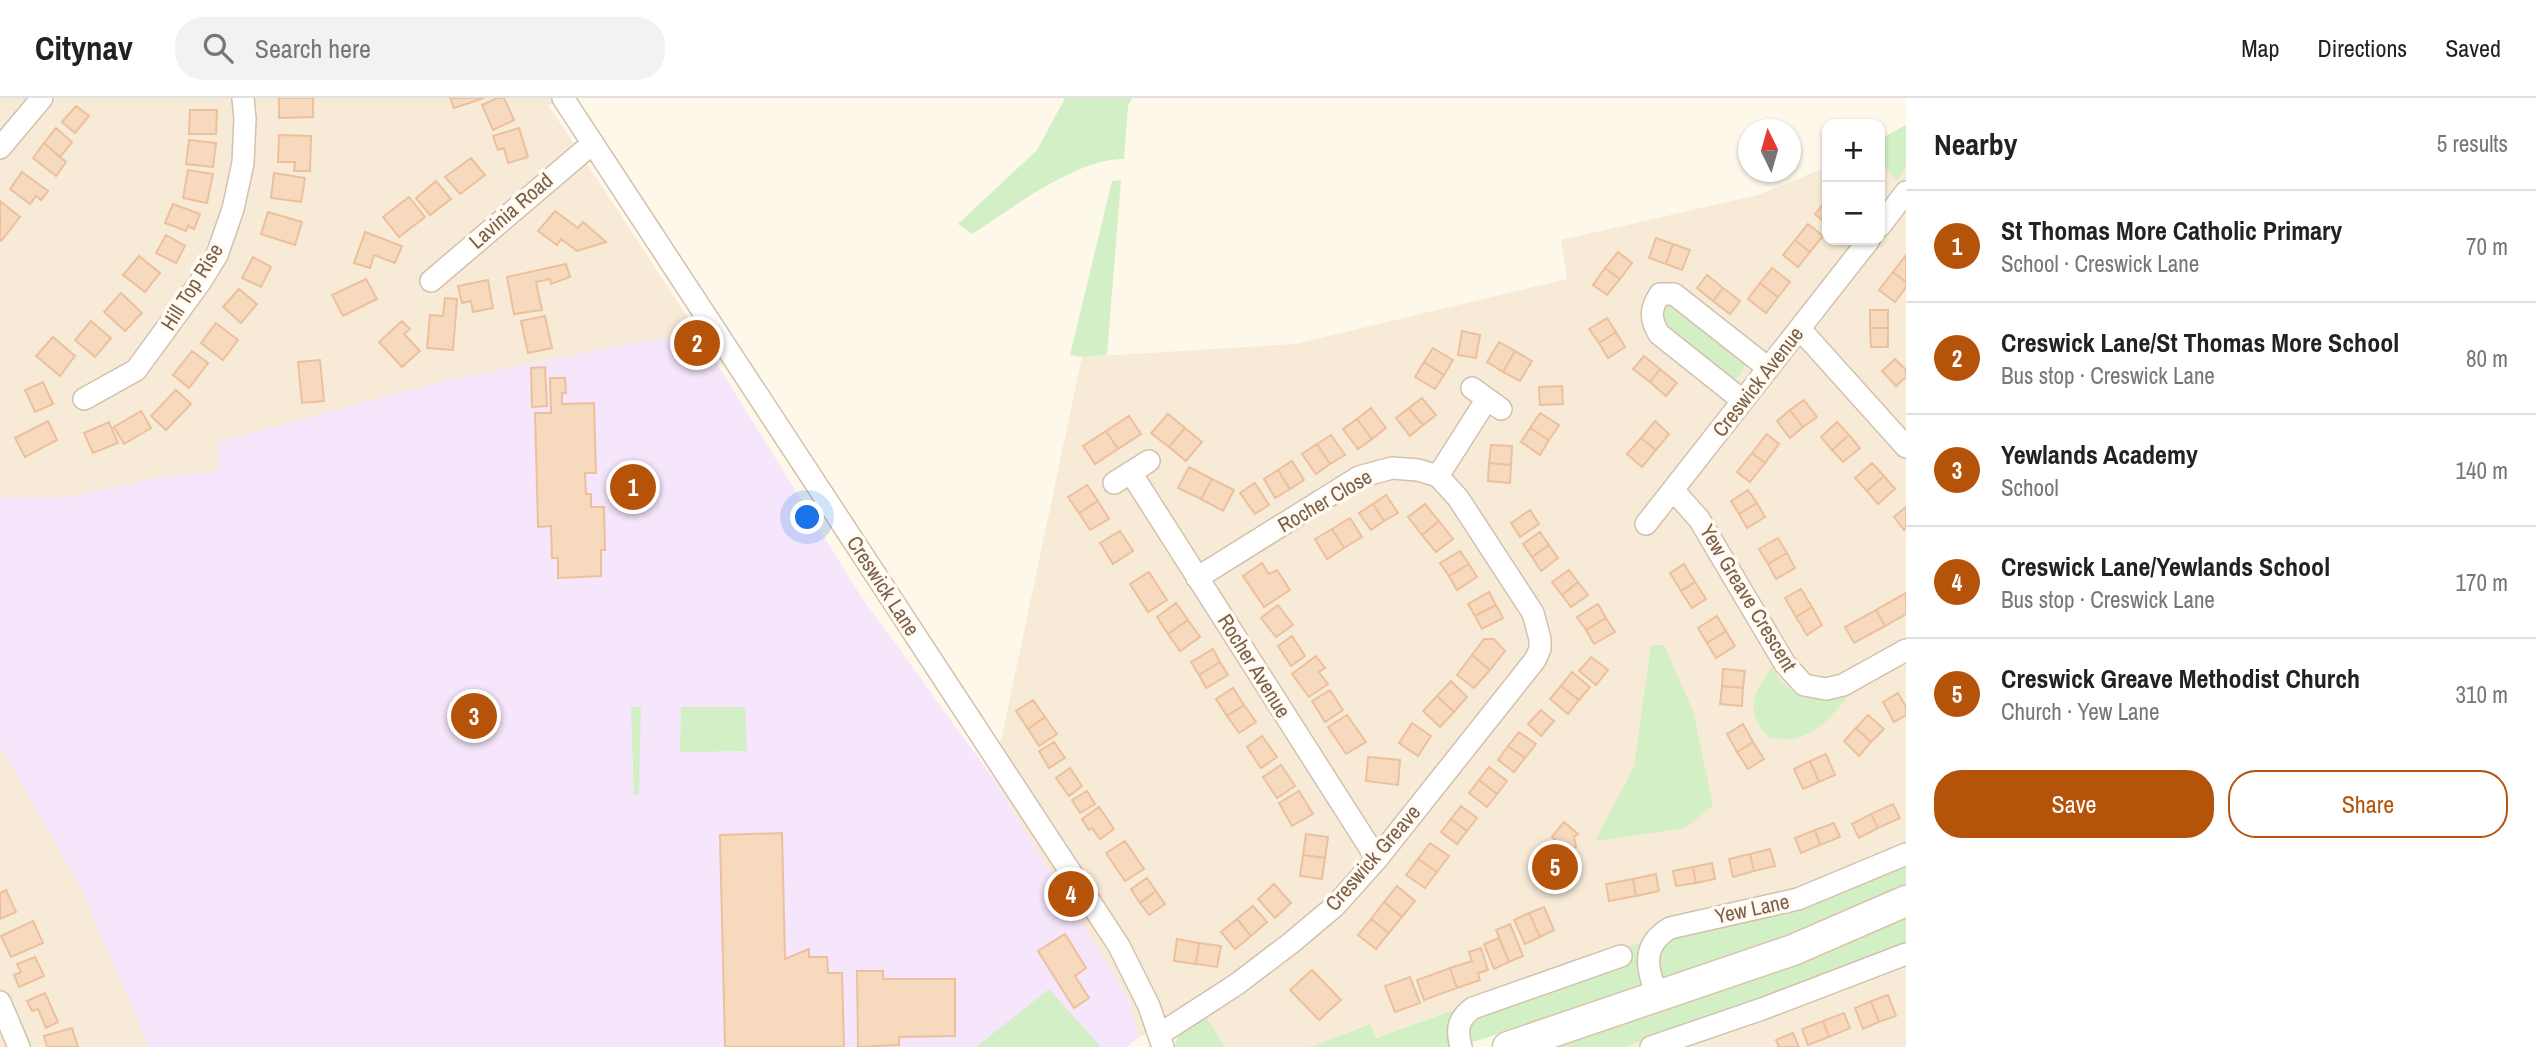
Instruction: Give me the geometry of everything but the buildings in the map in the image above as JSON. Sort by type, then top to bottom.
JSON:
[{"type":"main road","points":[[1508,1047],[1793,950],[1906,901]]},
{"type":"street","points":[[0,148],[42,98]]},
{"type":"street","name":"Hill Top Rise","points":[[84,399],[136,370],[217,255],[233,209],[243,163],[246,119],[243,98]]},
{"type":"street","name":"Creswick Lane","points":[[563,98],[1119,946],[1136,978],[1161,1040]]},
{"type":"street","name":"Lavinia Road","points":[[431,281],[593,143]]},
{"type":"street","points":[[1885,219],[1906,192]]},
{"type":"street","name":"Creswick Avenue","points":[[1646,524],[1865,245]]},
{"type":"street","points":[[1742,400],[1659,334],[1651,321],[1653,304],[1660,294],[1674,293],[1768,368]]},
{"type":"street","points":[[1800,329],[1906,447]]},
{"type":"street","points":[[1438,476],[1487,399]]},
{"type":"street","name":"Rocher Avenue","points":[[1149,461],[1122,478],[1197,578],[1377,859]]},
{"type":"street","name":"Rocher Close","points":[[1197,578],[1359,477],[1392,468],[1418,470],[1438,476]]},
{"type":"street","name":"Creswick Greave","points":[[1161,1040],[1291,943],[1335,906],[1377,859],[1535,660],[1541,639],[1533,613],[1458,498],[1438,476]]},
{"type":"street","name":"Yew Greave Crescent","points":[[1673,490],[1699,519],[1785,664],[1804,685],[1826,689],[1843,685],[1906,650]]},
{"type":"street","name":"Yew Lane","points":[[1658,998],[1651,980],[1649,950],[1653,941],[1670,928],[1807,896],[1906,854]]},
{"type":"street","points":[[1651,1047],[1762,1009],[1906,954]]},
{"type":"street","points":[[1461,1047],[1457,1034],[1459,1024],[1464,1015],[1473,1008],[1621,956]]},
{"type":"street","points":[[0,1002],[19,1047]]},
{"type":"shaded area","points":[[0,98],[560,98],[549,106],[698,333],[633,343],[218,442],[219,471],[156,478],[67,497],[0,497]]},
{"type":"shaded area","points":[[1885,168],[1897,179],[1906,168],[1906,861],[1698,930],[1635,944],[1375,1038],[1369,1024],[1310,1047],[1225,1047],[1206,1016],[1139,1037],[1130,1001],[993,778],[1082,357],[1295,344],[1567,279],[1561,240],[1758,195],[1790,182],[1801,182],[1801,178],[1822,169],[1822,245],[1885,245]]},
{"type":"shaded area","points":[[698,333],[860,595],[993,778],[1130,1001],[1139,1037],[1127,1047],[149,1047],[81,888],[0,746],[0,497],[67,497],[156,478],[219,471],[218,442],[447,380],[633,343]]},
{"type":"shaded area","points":[[0,746],[81,888],[149,1047],[0,1047]]},
{"type":"shaded area","points":[[1906,945],[1906,1047],[1625,1047],[1660,1035]]},
{"type":"green space","points":[[1065,98],[1132,98],[1128,106],[1124,159],[1106,161],[1066,176],[972,234],[958,224],[1037,150]]},
{"type":"green space","points":[[1906,125],[1906,168],[1897,180],[1885,168],[1885,136]]},
{"type":"green space","points":[[1121,180],[1107,355],[1070,355],[1112,181]]},
{"type":"green space","points":[[1669,305],[1741,358],[1745,364],[1739,377],[1732,379],[1656,324],[1660,306]]},
{"type":"green space","points":[[1651,645],[1664,645],[1693,711],[1713,805],[1685,828],[1595,841],[1634,767]]},
{"type":"green space","points":[[1772,667],[1788,688],[1804,698],[1823,699],[1848,695],[1831,716],[1809,733],[1792,739],[1770,738],[1756,720],[1754,703],[1760,686]]},
{"type":"green space","points":[[631,707],[641,707],[639,795],[634,795]]},
{"type":"green space","points":[[681,707],[745,707],[747,751],[680,752]]},
{"type":"green space","points":[[1906,861],[1906,889],[1762,948],[1458,1047],[1310,1047],[1370,1024],[1376,1038],[1635,944],[1698,930]]},
{"type":"green space","points":[[1906,915],[1906,945],[1625,1047],[1550,1047],[1834,949]]},
{"type":"green space","points":[[1049,989],[1101,1047],[976,1047]]},
{"type":"green space","points":[[1206,1016],[1225,1047],[1174,1047],[1180,1030]]},
{"type":"place","name":"Creswick Lane/St Thomas More School","points":[[697,343]]},
{"type":"place","name":"St Thomas More Catholic Primary","points":[[633,487]]},
{"type":"place","name":"Yewlands Academy","points":[[474,716]]},
{"type":"place","name":"Creswick Greave Methodist Church","points":[[1555,867]]},
{"type":"place","name":"Creswick Lane/Yewlands School","points":[[1071,894]]}]
